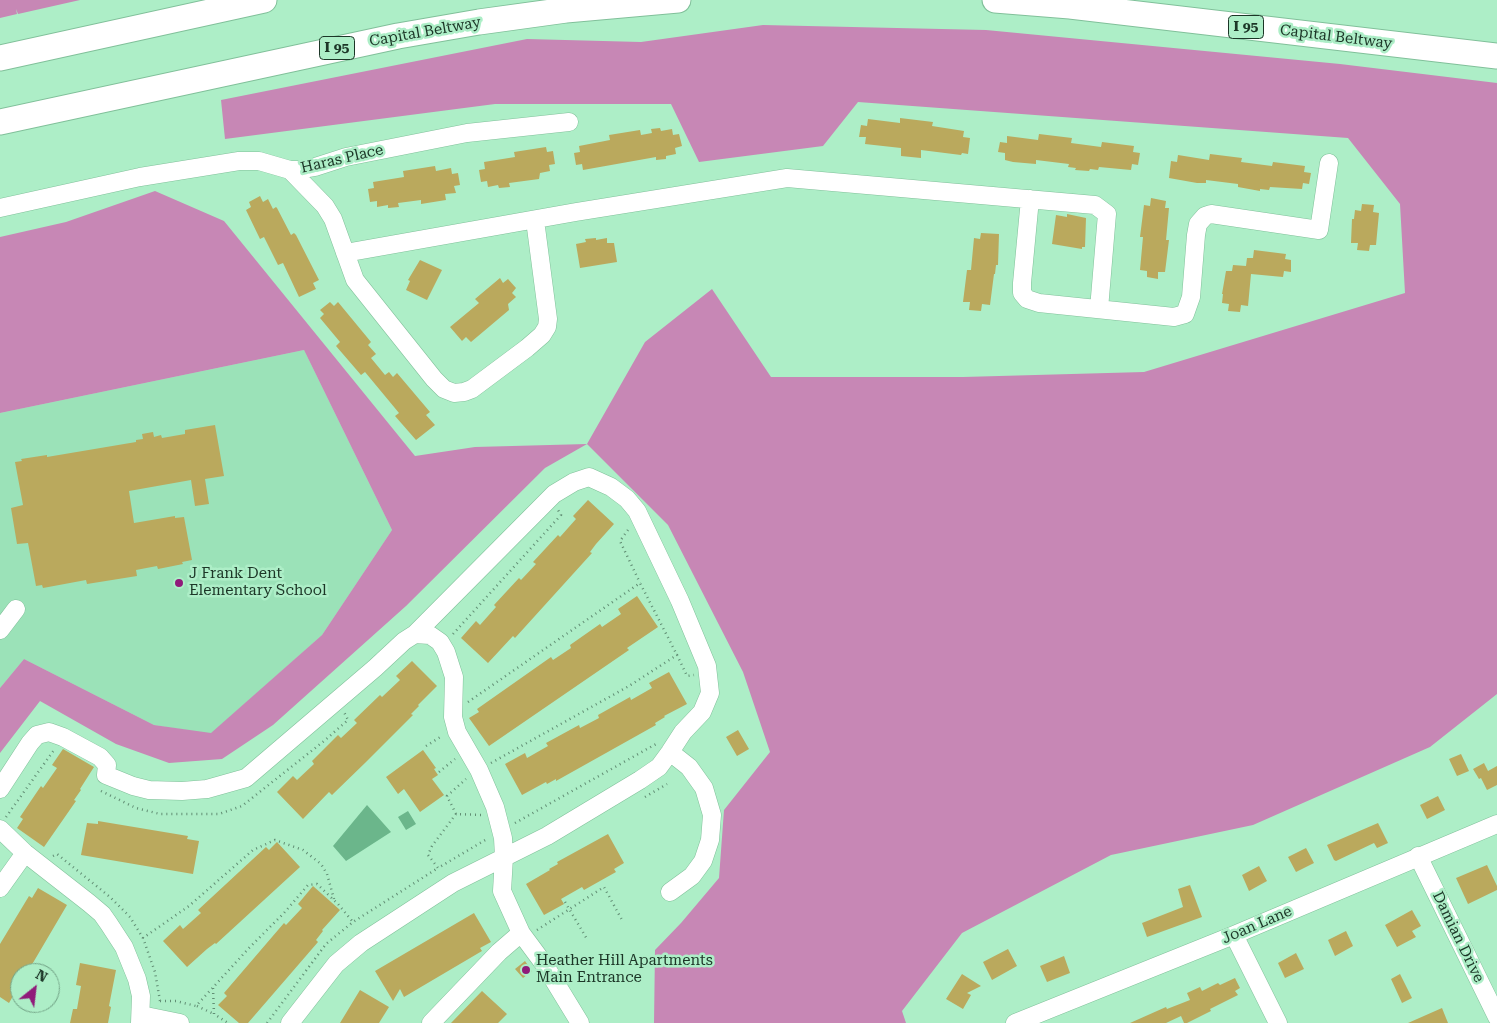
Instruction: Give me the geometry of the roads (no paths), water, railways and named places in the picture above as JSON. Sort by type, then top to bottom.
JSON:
[{"type":"highway","points":[[0,58],[264,0]]},
{"type":"highway","name":"Capital Beltway","points":[[0,122],[398,36],[566,10],[678,0]]},
{"type":"highway","name":"Capital Beltway","points":[[995,0],[1070,6],[1497,56]]},
{"type":"highway","points":[[0,48],[200,14]]},
{"type":"street","name":"Haras Place","points":[[0,208],[140,177],[239,161],[259,161],[290,170],[315,167],[346,156],[467,133],[569,122]]},
{"type":"street","points":[[1030,199],[1022,293],[1027,299],[1038,303],[1174,316],[1185,314],[1191,297],[1198,224],[1205,216],[1211,214],[1319,230],[1329,163]]},
{"type":"street","points":[[290,170],[325,206],[333,219],[356,280],[434,379],[444,389],[454,393],[472,389],[527,348],[542,335],[547,327],[548,319],[535,220]]},
{"type":"street","points":[[345,253],[787,178],[1095,205],[1107,214],[1099,309]]},
{"type":"street","points":[[0,789],[30,743],[37,735],[49,732],[100,758],[107,765],[106,775],[149,790],[182,791],[208,789],[246,778],[404,640],[415,634],[563,487],[581,479],[589,478],[599,481],[627,499],[637,511],[680,601],[707,666],[710,682],[707,703],[702,712],[667,746],[659,767],[640,780],[547,836],[453,883],[361,942],[336,964],[290,1023]]},
{"type":"street","points":[[0,630],[16,609]]},
{"type":"street","points":[[415,634],[430,634],[440,642],[446,652],[454,676],[454,717],[457,732],[490,792],[509,855],[502,891],[528,932],[544,964],[580,1023]]},
{"type":"street","points":[[667,746],[689,767],[704,788],[712,815],[710,840],[703,861],[692,876],[670,892]]},
{"type":"street","name":"Joan Lane","points":[[1015,1023],[1234,935],[1497,824]]},
{"type":"street","points":[[0,829],[25,853],[102,914],[124,947],[134,968],[140,989],[141,1019],[180,1023]]},
{"type":"street","points":[[0,888],[25,853]]},
{"type":"street","name":"Damian Drive","points":[[1418,856],[1497,1017]]},
{"type":"street","points":[[431,1023],[499,952],[528,932]]},
{"type":"street","points":[[1234,935],[1278,1023]]},
{"type":"place","name":"J Frank Dent Elementary School","points":[[179,583]]},
{"type":"place","name":"Heather Hill Apartments Main Entrance","points":[[526,970]]}]
